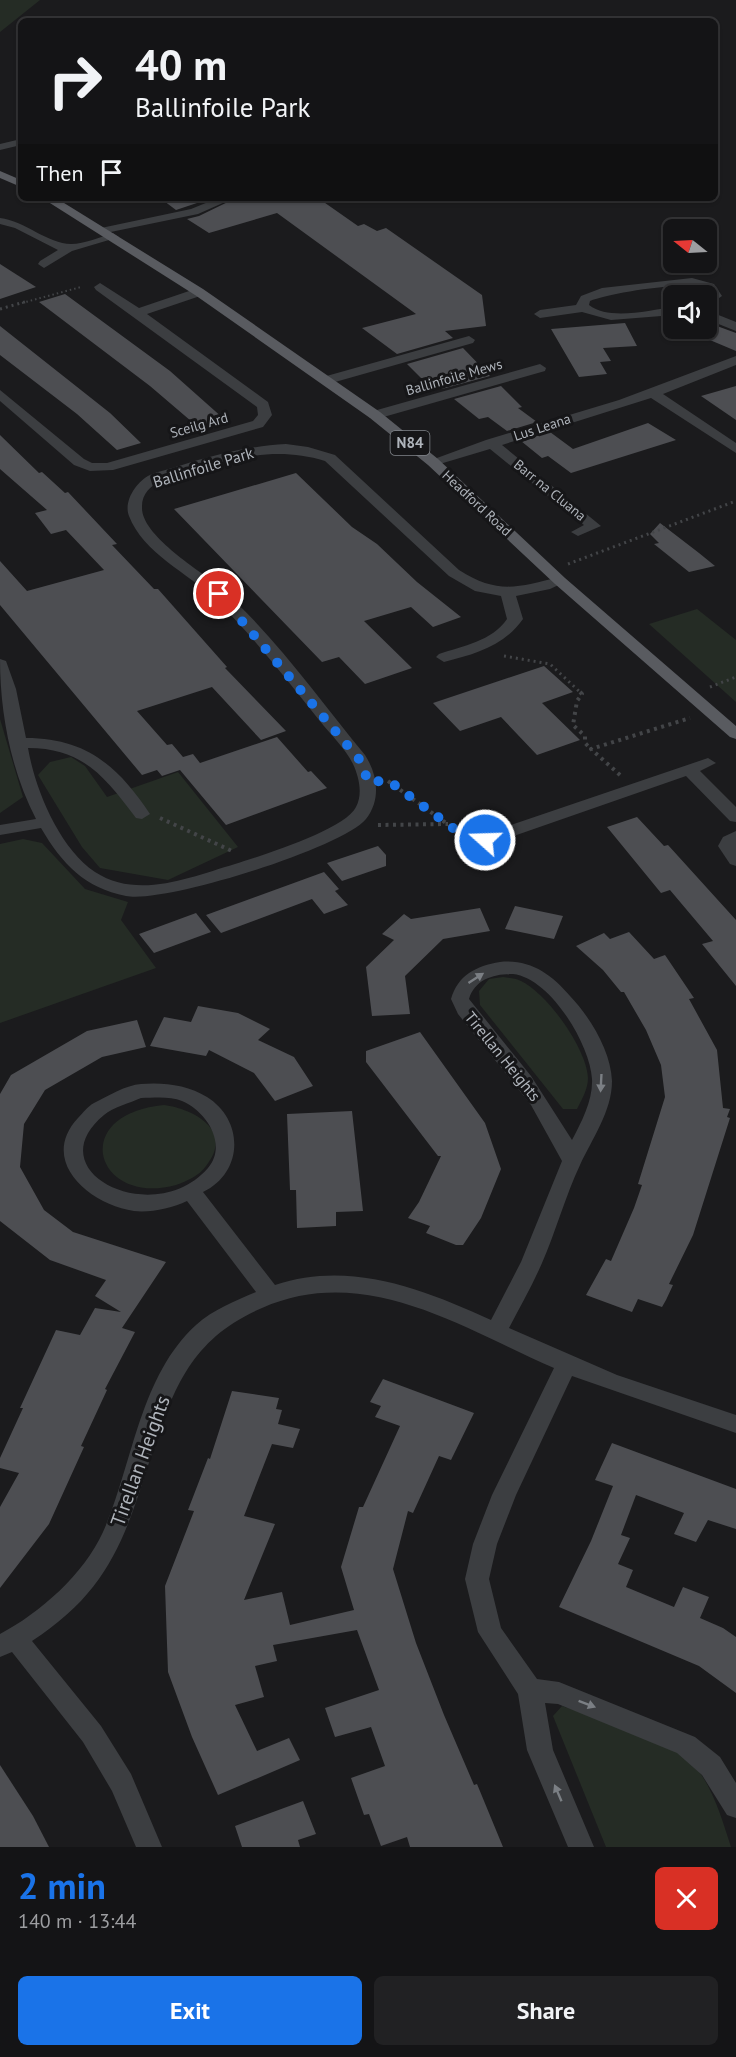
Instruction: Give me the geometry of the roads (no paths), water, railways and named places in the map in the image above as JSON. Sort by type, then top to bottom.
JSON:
[{"type":"main road","points":[[0,174],[18,183]]},
{"type":"main road","name":"Headford Road","points":[[53,201],[199,292],[375,415],[433,462],[554,576],[736,734]]},
{"type":"street","points":[[0,147],[18,143]]},
{"type":"street","points":[[44,264],[69,248],[107,234],[194,212],[221,201]]},
{"type":"street","points":[[0,221],[17,223],[48,241],[69,248]]},
{"type":"street","points":[[584,308],[582,306],[585,299],[602,292],[675,282],[705,285]]},
{"type":"street","name":"Sceilg Ard","points":[[0,394],[80,462],[90,467],[108,467],[258,424],[265,415],[263,405],[100,286]]},
{"type":"street","points":[[138,313],[199,292]]},
{"type":"street","points":[[540,314],[584,308],[603,315],[663,312]]},
{"type":"street","points":[[717,319],[736,327]]},
{"type":"street","points":[[328,380],[470,340]]},
{"type":"street","name":"Lus Leana","points":[[433,462],[651,393],[705,374],[736,360]]},
{"type":"street","name":"Ballinfoile Mews","points":[[375,415],[540,368]]},
{"type":"street","points":[[651,393],[736,449]]},
{"type":"street","name":"Barr na Cluana","points":[[491,443],[594,526],[579,532]]},
{"type":"street","name":"Ballinfoile Park","points":[[47,822],[76,865],[90,877],[108,886],[135,892],[175,887],[254,862],[330,834],[355,820],[367,800],[369,783],[359,759],[243,619],[219,594],[150,536],[139,522],[135,514],[138,493],[154,478],[241,452],[284,447],[316,452],[330,458],[454,573],[475,586],[508,594],[554,576]]},
{"type":"street","points":[[444,657],[487,643],[508,628],[515,619],[508,594]]},
{"type":"street","points":[[0,664],[20,743],[23,767],[47,822],[0,830]]},
{"type":"street","points":[[20,743],[62,746],[94,758],[110,772],[142,814]]},
{"type":"street","points":[[485,840],[708,763]]},
{"type":"street","points":[[688,769],[736,817]]},
{"type":"street","points":[[736,836],[729,841],[727,846],[736,860]]},
{"type":"street","name":"Tirellan Heights","points":[[497,1331],[531,1263],[572,1161],[599,1103],[601,1069],[592,1042],[570,1009],[532,972],[508,968],[490,969],[472,978],[462,989],[460,999],[465,1009],[541,1103],[560,1131],[572,1161]]},
{"type":"street","points":[[139,1091],[189,1096],[208,1107],[222,1123],[227,1141],[224,1160],[212,1178],[192,1193],[168,1202],[142,1205],[117,1201],[96,1192],[80,1178],[72,1161],[72,1143],[80,1125],[94,1110],[104,1104],[139,1091]]},
{"type":"street","points":[[192,1193],[270,1294]]},
{"type":"street","name":"Tirellan Heights","points":[[149,1847],[122,1784],[92,1734],[8,1643],[48,1615],[93,1568],[108,1546],[150,1429],[181,1358],[202,1333],[220,1320],[270,1294],[307,1285],[355,1283],[408,1296],[497,1331],[568,1365],[736,1424]]},
{"type":"street","points":[[568,1365],[557,1382],[504,1496],[485,1544],[477,1579],[490,1632],[530,1689],[540,1750],[581,1847]]},
{"type":"street","points":[[530,1689],[559,1693],[686,1745],[711,1766],[736,1806]]}]
